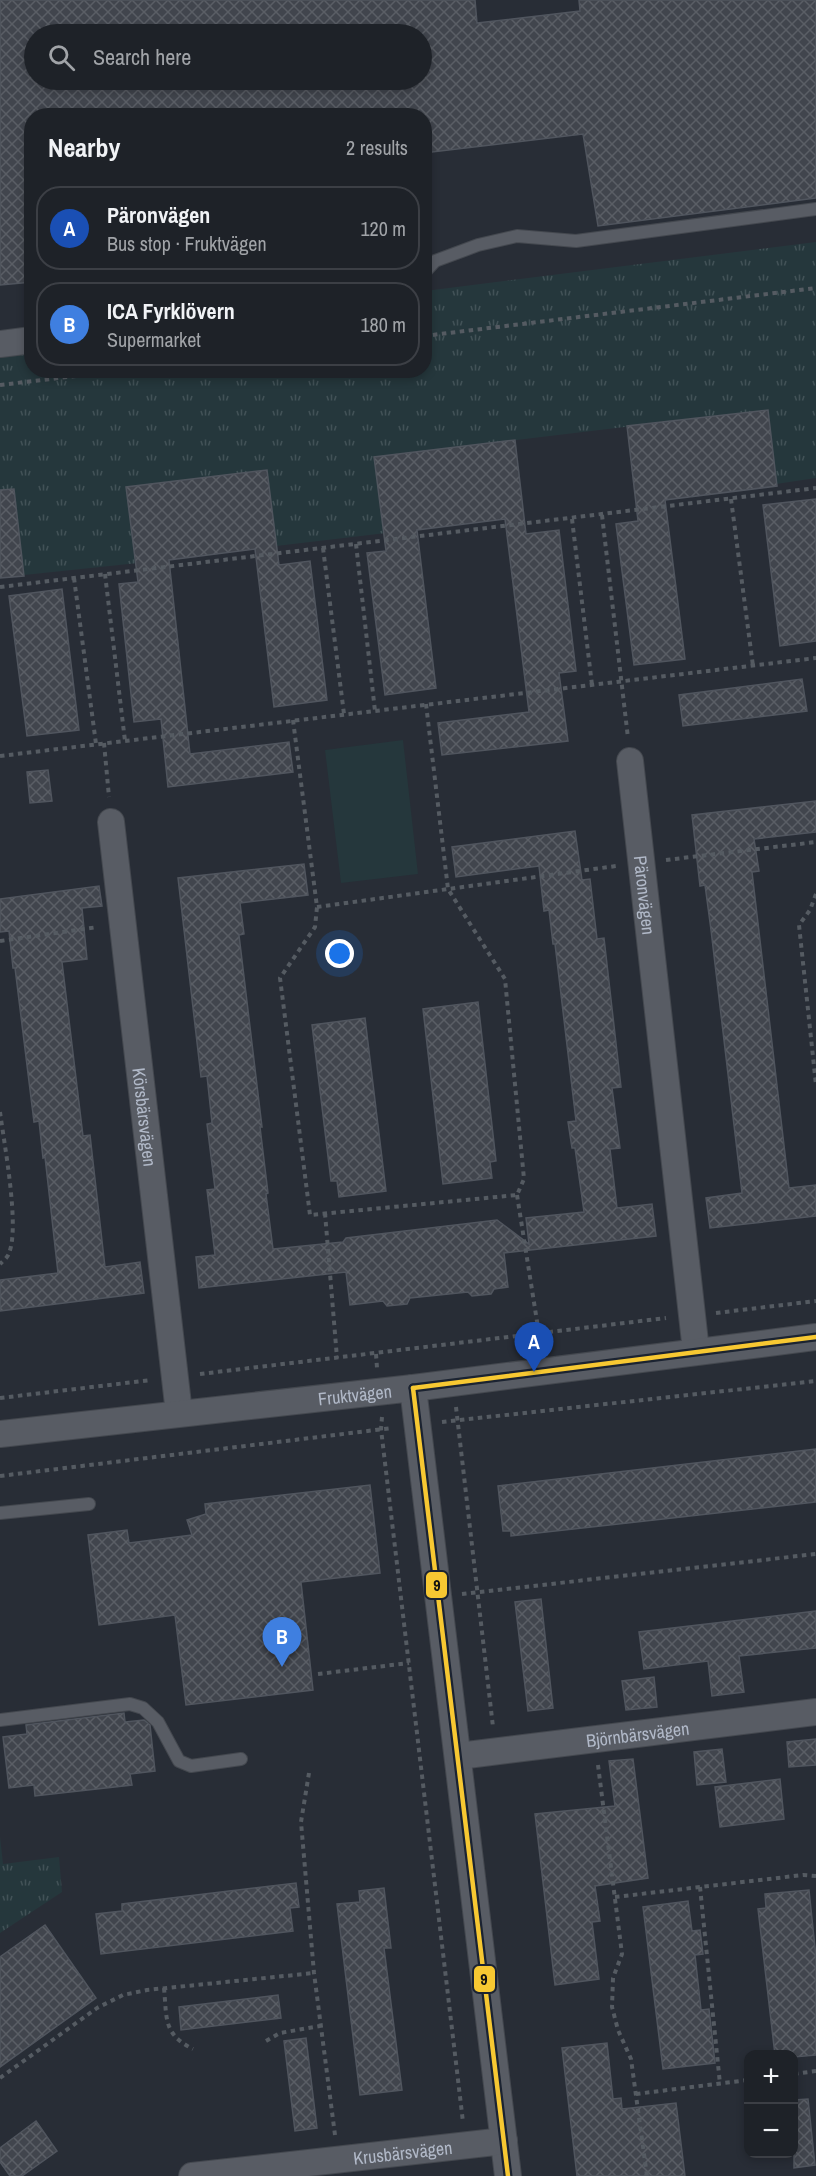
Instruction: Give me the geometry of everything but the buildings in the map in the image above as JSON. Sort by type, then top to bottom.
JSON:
[{"type":"street","points":[[0,344],[24,341]]},
{"type":"street","name":"Päronvägen","points":[[630,761],[696,1351]]},
{"type":"street","name":"Körsbärsvägen","points":[[111,822],[179,1413]]},
{"type":"street","name":"Fruktvägen","points":[[0,1434],[381,1392],[816,1337]]},
{"type":"street","points":[[413,1388],[508,2176]]},
{"type":"street","name":"Björnbärsvägen","points":[[459,1756],[816,1712]]},
{"type":"street","name":"Krusbärsvägen","points":[[192,2176],[339,2168],[466,2145],[504,2141]]},
{"type":"lane","points":[[432,264],[435,261],[478,245],[517,236],[576,241],[816,209]]},
{"type":"lane","points":[[0,1513],[89,1504]]},
{"type":"lane","points":[[0,1720],[130,1704],[143,1708],[158,1722],[179,1761],[191,1766],[241,1759]]},
{"type":"path","points":[[432,335],[816,288]]},
{"type":"path","points":[[0,385],[59,378]]},
{"type":"path","points":[[0,587],[816,488]]},
{"type":"path","points":[[731,499],[753,666]]},
{"type":"path","points":[[602,515],[630,761]]},
{"type":"path","points":[[572,519],[592,685]]},
{"type":"path","points":[[356,544],[375,711]]},
{"type":"path","points":[[323,548],[344,714]]},
{"type":"path","points":[[105,574],[125,741]]},
{"type":"path","points":[[74,578],[96,744]]},
{"type":"path","points":[[0,756],[816,658]]},
{"type":"path","points":[[426,705],[448,889],[506,979],[524,1179],[517,1195],[539,1334]]},
{"type":"path","points":[[293,720],[317,907],[315,927],[280,978],[310,1215],[517,1195]]},
{"type":"path","points":[[104,743],[111,822]]},
{"type":"path","points":[[317,907],[816,842]]},
{"type":"path","points":[[816,894],[810,910],[799,925],[816,1085]]},
{"type":"path","points":[[0,941],[123,924]]},
{"type":"path","points":[[0,1112],[12,1206],[12,1231],[9,1254],[0,1264]]},
{"type":"path","points":[[325,1213],[337,1358]]},
{"type":"path","points":[[0,1398],[816,1301]]},
{"type":"path","points":[[449,1345],[496,1752]]},
{"type":"path","points":[[376,1354],[381,1392],[381,1429],[466,2145]]},
{"type":"path","points":[[439,1596],[816,1554]]},
{"type":"path","points":[[318,1674],[409,1663]]},
{"type":"path","points":[[594,1740],[622,1953],[613,1978],[612,2007],[618,2030],[631,2059],[647,2176]]},
{"type":"path","points":[[309,1773],[301,1822],[314,1973],[339,2168]]},
{"type":"path","points":[[615,1897],[803,1875],[816,1876]]},
{"type":"path","points":[[700,1887],[720,2084]]},
{"type":"path","points":[[0,2078],[97,2008],[123,1995],[164,1988],[314,1973]]},
{"type":"path","points":[[164,1988],[167,2021],[172,2035],[179,2042],[193,2049]]},
{"type":"path","points":[[266,2041],[280,2033],[320,2026]]},
{"type":"path","points":[[798,2074],[816,2072]]},
{"type":"path","points":[[636,2094],[744,2081]]},
{"type":"green space","points":[[816,242],[816,478],[776,484],[767,410],[375,457],[381,513],[386,533],[276,546],[267,470],[127,487],[138,563],[24,575],[15,501],[0,502],[0,343],[24,340],[24,378],[432,378],[432,290]]},
{"type":"green space","points":[[403,740],[418,874],[341,883],[325,750]]},
{"type":"green space","points":[[0,1837],[3,1864],[59,1857],[62,1892],[0,1933]]},
{"type":"transit line","name":"9","points":[[413,1388],[816,1337]]},
{"type":"transit line","name":"9","points":[[413,1388],[508,2176]]},
{"type":"place","name":"Päronvägen","points":[[534,1372]]},
{"type":"place","name":"ICA Fyrklövern","points":[[282,1667]]}]
